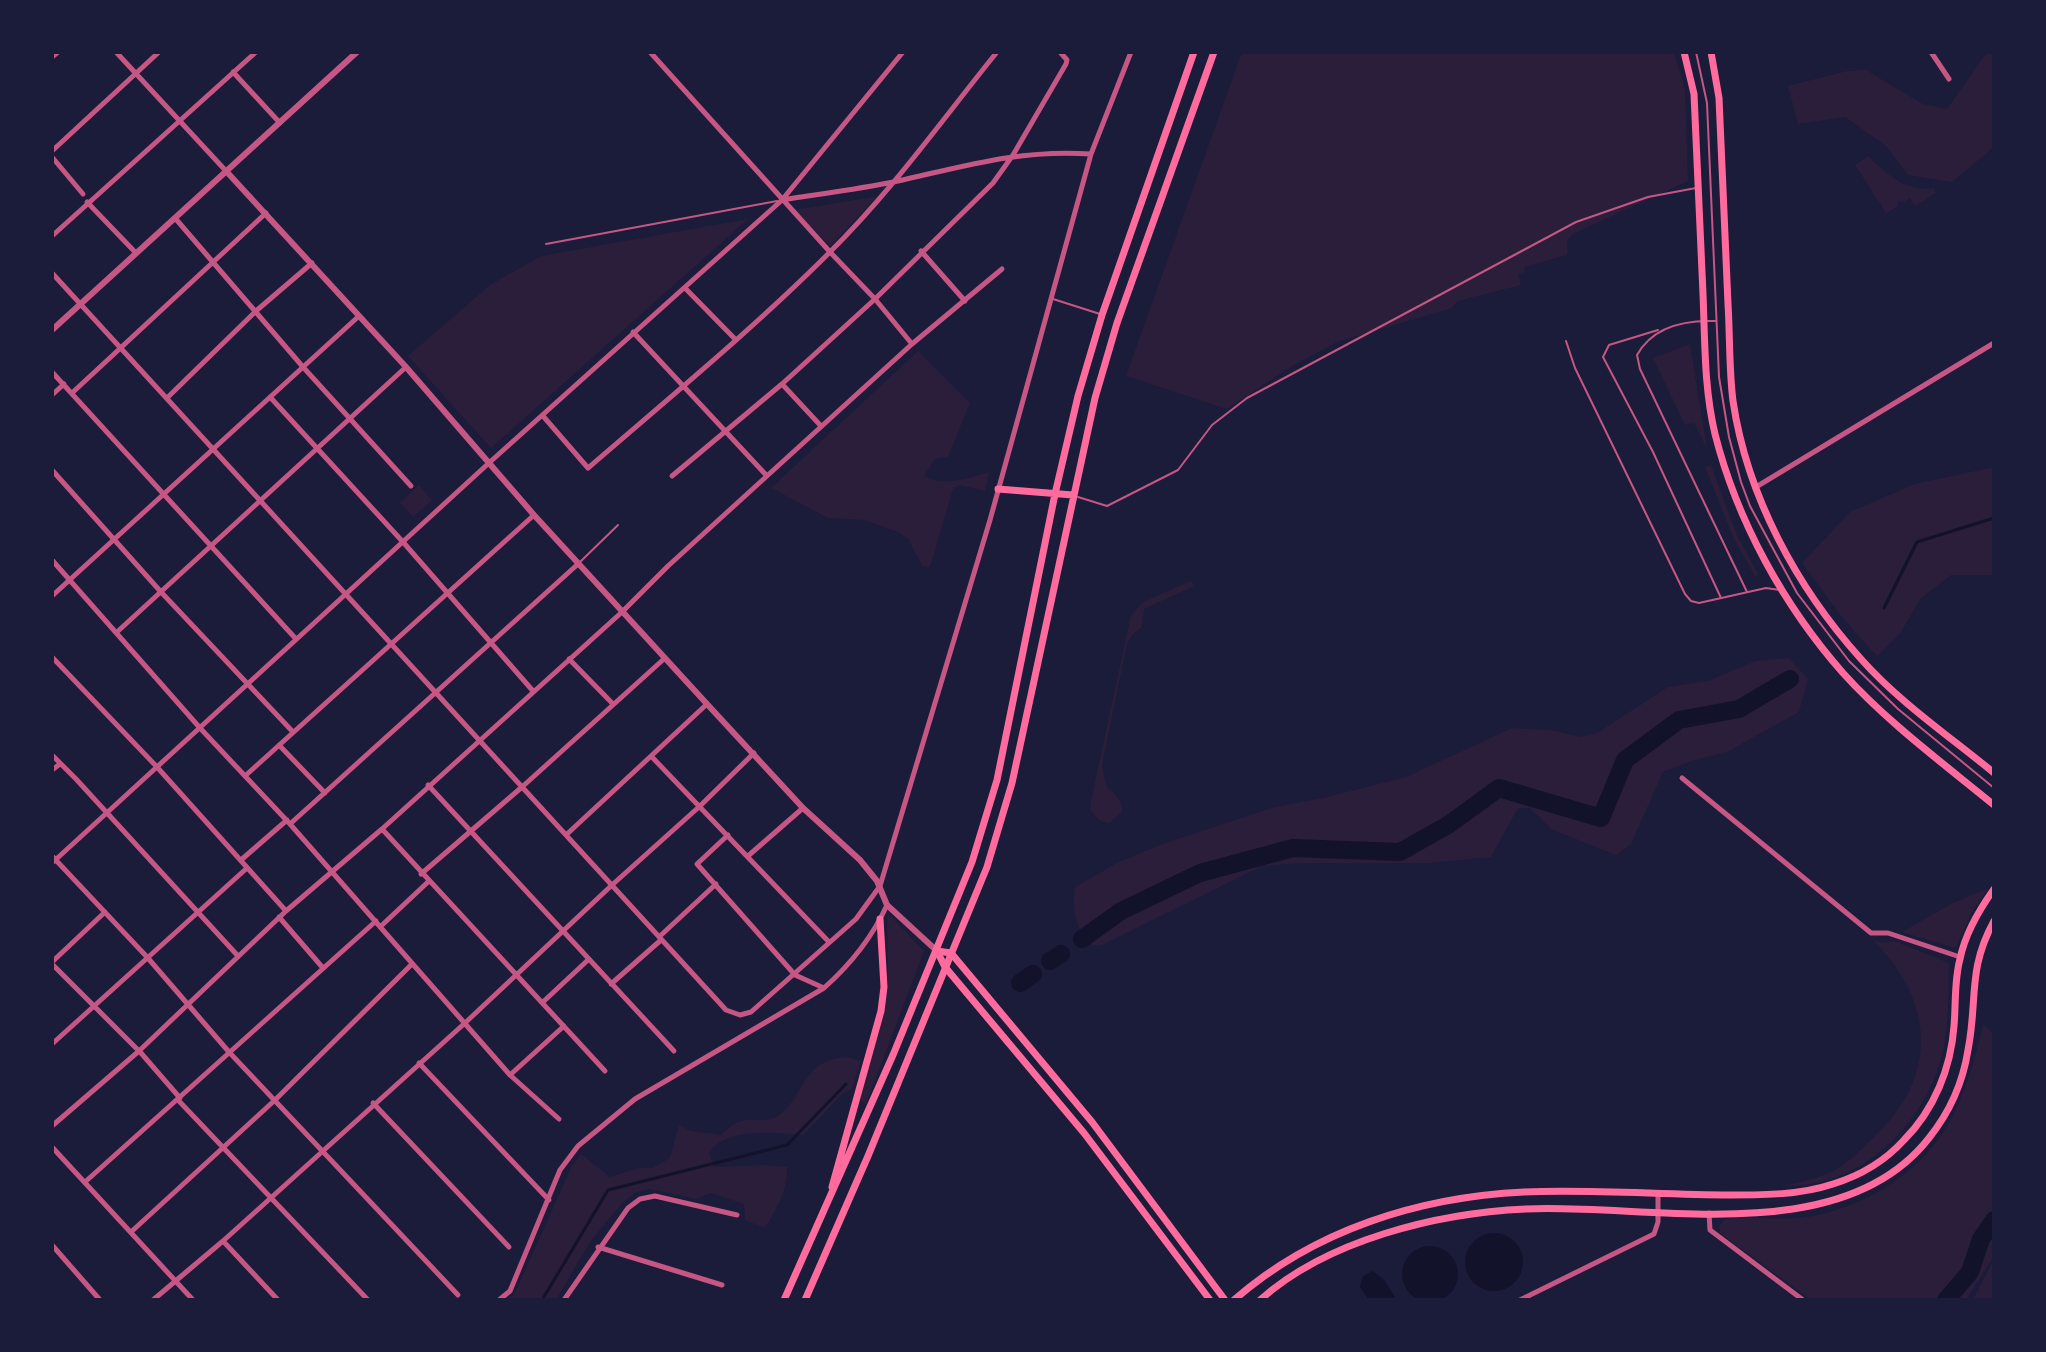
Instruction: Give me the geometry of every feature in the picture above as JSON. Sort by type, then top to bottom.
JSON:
[{"type":"main road","points":[[784,1300],[893,1055],[972,862],[997,780],[1078,396],[1102,315],[1194,52]]},
{"type":"main road","points":[[805,1300],[987,867],[1004,811],[1095,398],[1117,323],[1214,52]]},
{"type":"main road","points":[[1684,52],[1694,94],[1707,381],[1719,445],[1734,495],[1783,591],[1804,624],[1853,683],[1994,805]]},
{"type":"main road","points":[[1711,52],[1719,98],[1733,399],[1756,487],[1783,547],[1805,586],[1860,659],[1885,684],[1994,773]]},
{"type":"main road","points":[[998,489],[1073,495]]},
{"type":"main road","points":[[1030,616],[1047,620]]},
{"type":"main road","points":[[1234,1300],[1290,1257],[1322,1240],[1405,1210],[1473,1196],[1523,1192],[1764,1195],[1811,1190],[1862,1172],[1892,1152],[1916,1127],[1942,1080],[1952,1045],[1960,957],[1972,926],[1994,889]]},
{"type":"main road","points":[[823,1216],[881,1011],[884,987],[880,919]]},
{"type":"main road","points":[[1260,1300],[1298,1272],[1330,1256],[1409,1226],[1476,1213],[1525,1209],[1793,1210],[1853,1195],[1886,1178],[1929,1138],[1950,1104],[1969,1048],[1976,965],[1994,921]]},
{"type":"main road","points":[[937,951],[951,953],[1092,1122],[1225,1300]]},
{"type":"main road","points":[[937,951],[945,967],[1084,1133],[1210,1300]]},
{"type":"main road","points":[[1926,1113],[1940,1122]]},
{"type":"street","points":[[52,57],[58,52]]},
{"type":"street","points":[[116,52],[406,367],[622,612],[803,808],[860,860],[880,886],[887,905],[937,951]]},
{"type":"street","points":[[52,151],[159,52]]},
{"type":"street","points":[[52,236],[256,52]]},
{"type":"street","points":[[52,330],[357,52]]},
{"type":"street","points":[[650,52],[875,299],[912,344]]},
{"type":"street","points":[[657,59],[662,52]]},
{"type":"street","points":[[458,1295],[229,1052],[147,957],[53,860],[782,200],[903,52]]},
{"type":"street","points":[[543,416],[588,468],[830,252],[893,182],[997,52]]},
{"type":"street","points":[[52,273],[726,1010],[740,1015],[751,1012],[856,919],[880,886],[998,489],[1091,154],[1131,52]]},
{"type":"street","points":[[1931,52],[1949,79]]},
{"type":"street","points":[[672,476],[782,384],[875,299],[993,183],[1013,155],[1066,64],[1062,54]]},
{"type":"street","points":[[233,72],[280,123]]},
{"type":"street","points":[[782,200],[893,182],[1013,155],[1046,152],[1091,154]]},
{"type":"street","points":[[52,157],[83,194]]},
{"type":"street","points":[[87,202],[135,252]]},
{"type":"street","points":[[72,393],[266,213]]},
{"type":"street","points":[[175,218],[303,367],[411,486]]},
{"type":"street","points":[[921,251],[965,301]]},
{"type":"street","points":[[167,398],[256,311],[312,263]]},
{"type":"street","points":[[52,1126],[139,1051],[279,917],[382,829],[622,612],[821,426],[1002,269]]},
{"type":"street","points":[[685,288],[735,339]]},
{"type":"street","points":[[52,596],[359,316]]},
{"type":"street","points":[[633,332],[767,476]]},
{"type":"street","points":[[1756,487],[1994,343]]},
{"type":"street","points":[[117,632],[406,367]]},
{"type":"street","points":[[52,372],[296,639]]},
{"type":"street","points":[[52,395],[64,384]]},
{"type":"street","points":[[782,384],[821,426]]},
{"type":"street","points":[[270,397],[319,448],[533,691]]},
{"type":"street","points":[[52,470],[246,685],[293,732]]},
{"type":"street","points":[[245,776],[534,515]]},
{"type":"street","points":[[52,560],[510,1075],[559,1119]]},
{"type":"street","points":[[241,860],[325,793],[578,564]]},
{"type":"street","points":[[52,657],[157,767],[286,911]]},
{"type":"street","points":[[421,874],[665,658]]},
{"type":"street","points":[[569,659],[613,704]]},
{"type":"street","points":[[566,835],[707,704]]},
{"type":"street","points":[[279,745],[325,793]]},
{"type":"street","points":[[153,1300],[465,1023],[754,753]]},
{"type":"street","points":[[52,755],[238,956]]},
{"type":"street","points":[[651,756],[829,942]]},
{"type":"street","points":[[52,770],[60,764]]},
{"type":"street","points":[[1682,778],[1871,933],[1888,933],[1960,957]]},
{"type":"street","points":[[428,785],[674,1051]]},
{"type":"street","points":[[748,856],[803,808]]},
{"type":"street","points":[[382,829],[605,1071]]},
{"type":"street","points":[[729,835],[697,864],[795,975],[824,988]]},
{"type":"street","points":[[52,1044],[247,868]]},
{"type":"street","points":[[85,1182],[323,968],[429,881]]},
{"type":"street","points":[[611,984],[716,884]]},
{"type":"street","points":[[499,1300],[510,1291],[560,1170],[578,1146],[619,1111],[824,988],[843,972],[867,943],[887,905]]},
{"type":"street","points":[[105,912],[52,963],[139,1051],[222,1148],[368,1300]]},
{"type":"street","points":[[279,917],[323,968]]},
{"type":"street","points":[[542,1002],[589,959]]},
{"type":"street","points":[[131,1232],[275,1100],[412,964]]},
{"type":"street","points":[[510,1075],[564,1026]]},
{"type":"street","points":[[419,1063],[549,1200]]},
{"type":"street","points":[[373,1103],[509,1247]]},
{"type":"street","points":[[52,1147],[193,1300]]},
{"type":"street","points":[[1520,1300],[1654,1234],[1658,1228],[1658,1194]]},
{"type":"street","points":[[564,1300],[598,1247],[628,1208],[640,1199],[655,1196],[737,1215]]},
{"type":"street","points":[[1709,1212],[1710,1230],[1803,1300]]},
{"type":"street","points":[[223,1241],[278,1300]]},
{"type":"street","points":[[52,1245],[100,1300]]},
{"type":"street","points":[[598,1247],[722,1285]]},
{"type":"lane","points":[[1696,52],[1707,103],[1716,321],[1723,406],[1741,482],[1750,506],[1797,593],[1849,661],[1898,709],[1994,788]]},
{"type":"lane","points":[[1073,495],[1107,506],[1178,470],[1212,425],[1247,398],[1576,222],[1648,197],[1699,187]]},
{"type":"lane","points":[[546,244],[782,200]]},
{"type":"lane","points":[[1051,298],[1102,315]]},
{"type":"lane","points":[[1716,321],[1696,320],[1609,345],[1603,357],[1653,452],[1721,599]]},
{"type":"lane","points":[[1661,330],[1643,345],[1637,355],[1640,369],[1747,592]]},
{"type":"lane","points":[[1566,341],[1575,368],[1691,601],[1699,603],[1766,588],[1797,593],[1805,586]]},
{"type":"lane","points":[[578,564],[618,525]]},
{"type":"shaded area","points":[[1242,52],[1674,52],[1685,89],[1688,181],[1573,234],[1567,241],[1567,255],[1524,267],[1525,272],[1518,274],[1521,285],[1458,301],[1452,308],[1337,342],[1287,369],[1227,409],[1126,376]]},
{"type":"shaded area","points":[[1987,52],[1994,52],[1994,147],[1952,182],[1908,175],[1885,145],[1845,117],[1798,124],[1788,86],[1847,71],[1866,70],[1923,104],[1947,109]]},
{"type":"shaded area","points":[[1869,156],[1898,181],[1924,189],[1934,188],[1936,193],[1915,206],[1910,198],[1899,201],[1897,207],[1886,213],[1855,165]]},
{"type":"shaded area","points":[[878,196],[830,246],[794,210]]},
{"type":"shaded area","points":[[748,219],[491,448],[408,356],[490,285],[541,256]]},
{"type":"shaded area","points":[[1690,344],[1707,449],[1694,423],[1685,425],[1653,358]]},
{"type":"shaded area","points":[[918,351],[970,403],[948,457],[935,459],[924,476],[948,481],[989,472],[985,491],[960,485],[953,489],[930,567],[922,566],[909,540],[900,533],[865,520],[828,518],[771,488]]},
{"type":"shaded area","points":[[1711,465],[1737,535],[1758,574],[1756,578],[1733,537],[1705,467]]},
{"type":"shaded area","points":[[1994,467],[1994,575],[1951,575],[1920,599],[1901,632],[1877,656],[1841,616],[1802,563],[1850,512],[1915,484]]},
{"type":"shaded area","points":[[419,485],[432,500],[413,517],[400,503]]},
{"type":"shaded area","points":[[1191,581],[1194,586],[1144,609],[1142,627],[1127,644],[1102,765],[1106,786],[1119,800],[1122,812],[1109,823],[1099,820],[1090,810],[1091,801],[1131,615],[1143,602]]},
{"type":"shaded area","points":[[1789,658],[1808,679],[1799,712],[1727,752],[1663,772],[1631,844],[1616,855],[1551,829],[1530,808],[1518,808],[1491,857],[1430,863],[1262,866],[1102,945],[1091,945],[1078,925],[1075,887],[1119,862],[1165,843],[1275,807],[1406,777],[1512,728],[1551,730],[1581,737],[1597,733],[1668,687],[1708,681],[1755,661]]},
{"type":"shaded area","points":[[1989,888],[1973,910],[1956,948],[1902,932],[1953,903]]},
{"type":"shaded area","points":[[887,912],[924,951],[866,1104],[858,1099],[888,989]]},
{"type":"shaded area","points":[[1873,940],[1885,943],[1894,941],[1949,963],[1946,1033],[1933,1081],[1904,1128],[1885,1148],[1863,1164],[1812,1184],[1784,1186],[1825,1174],[1848,1161],[1894,1115],[1910,1090],[1918,1065],[1921,1039],[1918,1014],[1894,964]]},
{"type":"shaded area","points":[[1983,1024],[1994,1034],[1994,1256],[1966,1300],[1811,1300],[1720,1233],[1719,1226],[1725,1219],[1799,1218],[1842,1208],[1863,1200],[1901,1176],[1933,1146],[1953,1116],[1969,1077]]},
{"type":"shaded area","points":[[846,1057],[861,1061],[852,1089],[844,1092],[803,1135],[738,1135],[716,1145],[709,1154],[714,1167],[787,1167],[784,1191],[765,1228],[745,1220],[744,1204],[711,1193],[697,1199],[649,1189],[636,1192],[623,1202],[590,1242],[556,1300],[508,1300],[515,1293],[571,1168],[581,1154],[610,1177],[638,1168],[652,1168],[670,1158],[679,1125],[691,1131],[721,1135],[738,1122],[774,1118],[787,1108],[820,1065]]},
{"type":"shaded area","points":[[1494,1233],[1515,1241],[1523,1262],[1515,1283],[1494,1291],[1473,1283],[1465,1262],[1473,1241]]},
{"type":"shaded area","points":[[1430,1246],[1449,1255],[1458,1274],[1449,1293],[1430,1302],[1411,1293],[1402,1274],[1411,1255]]},
{"type":"shaded area","points":[[1994,1259],[1994,1300],[1974,1298]]},
{"type":"shaded area","points":[[1373,1271],[1384,1280],[1397,1300],[1369,1300],[1360,1287],[1363,1276]]},
{"type":"waterway","points":[[1884,608],[1917,542],[1994,518]]},
{"type":"waterway","points":[[1082,939],[1121,911],[1200,873],[1293,848],[1400,852],[1448,825],[1499,788],[1601,818],[1625,760],[1679,720],[1739,709],[1790,679]]},
{"type":"waterway","points":[[1050,961],[1061,954]]},
{"type":"waterway","points":[[1020,983],[1033,974]]},
{"type":"waterway","points":[[542,1300],[608,1190],[787,1145],[846,1084]]},
{"type":"waterway","points":[[1946,1300],[1970,1272],[1981,1239],[1994,1220]]}]
